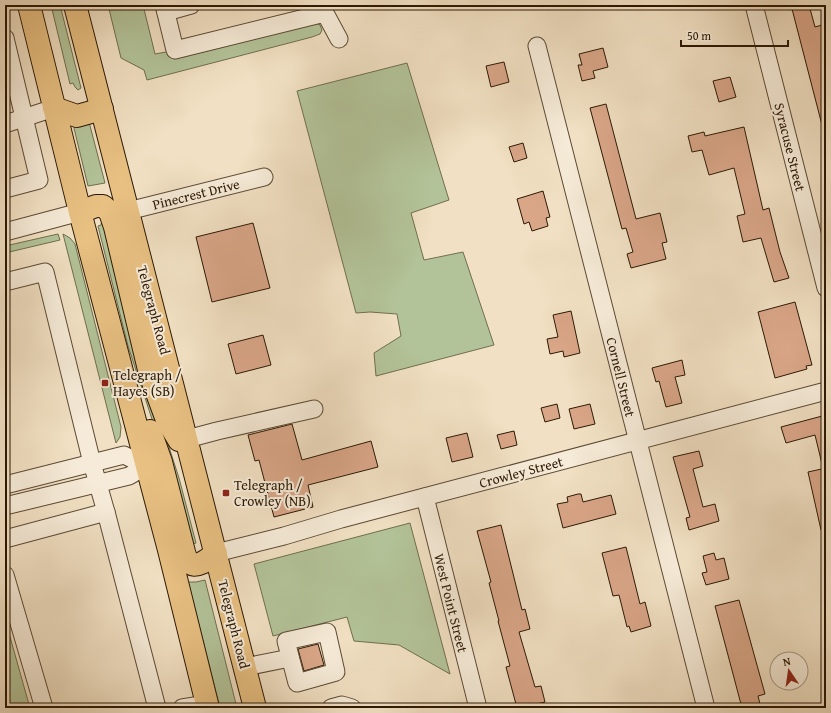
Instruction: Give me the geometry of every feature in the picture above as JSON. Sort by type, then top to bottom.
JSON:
[{"type":"main road","points":[[29,5],[80,212],[169,550],[207,706]]},
{"type":"main road","name":"Telegraph Road","points":[[75,5],[255,708]]},
{"type":"main road","points":[[54,108],[77,116],[102,109]]},
{"type":"main road","points":[[80,212],[96,206],[103,206],[110,212],[115,227],[150,374],[167,420],[192,460]]},
{"type":"main road","points":[[128,396],[148,425],[161,462],[184,552],[188,562],[196,564],[206,561],[216,553]]},
{"type":"street","points":[[191,5],[165,8],[175,50],[327,9],[339,39]]},
{"type":"street","name":"Syracuse Street","points":[[754,5],[826,288]]},
{"type":"street","points":[[5,38],[39,180],[5,189]]},
{"type":"street","name":"Cornell Street","points":[[537,46],[706,708]]},
{"type":"street","points":[[5,124],[54,108]]},
{"type":"street","name":"Pinecrest Drive","points":[[128,211],[264,178]]},
{"type":"street","points":[[5,232],[80,212]]},
{"type":"street","points":[[5,282],[45,272],[92,462],[99,483],[157,708]]},
{"type":"street","name":"Crowley Street","points":[[216,553],[826,391]]},
{"type":"street","points":[[187,439],[314,409]]},
{"type":"street","points":[[5,485],[124,454],[146,466]]},
{"type":"street","points":[[5,506],[129,476],[146,466]]},
{"type":"street","name":"West Point Street","points":[[425,498],[478,708]]},
{"type":"street","points":[[5,539],[106,512]]},
{"type":"street","points":[[5,575],[44,708]]},
{"type":"street","points":[[245,667],[290,658]]},
{"type":"street","points":[[331,708],[342,705],[352,708]]},
{"type":"street","points":[[182,708],[207,706]]},
{"type":"green space","points":[[51,5],[60,5],[81,88],[78,90],[73,83],[70,84]]},
{"type":"green space","points":[[108,5],[143,5],[155,54],[166,52],[174,59],[316,23],[320,25],[322,30],[320,34],[312,37],[147,80],[144,70],[121,58]]},
{"type":"green space","points":[[407,63],[449,200],[411,213],[424,260],[463,252],[494,345],[376,376],[374,353],[401,336],[397,314],[370,312],[356,313],[297,91]]},
{"type":"green space","points":[[89,122],[105,183],[88,186],[73,124]]},
{"type":"green space","points":[[102,219],[145,373],[179,478],[196,543],[193,544],[128,346],[98,226],[101,225]]},
{"type":"green space","points":[[58,234],[60,240],[5,253],[5,246]]},
{"type":"green space","points":[[63,234],[70,238],[75,244],[121,427],[120,437],[116,443]]},
{"type":"green space","points":[[410,523],[450,674],[399,645],[354,641],[347,617],[273,636],[254,564]]},
{"type":"green space","points":[[205,580],[237,708],[220,708],[188,582]]},
{"type":"green space","points":[[5,619],[30,708],[5,708]]},
{"type":"building","points":[[791,5],[809,5],[815,27],[822,25],[826,39],[826,125],[822,125]]},
{"type":"building","points":[[603,48],[608,67],[593,71],[595,78],[582,81],[578,65],[582,65],[579,54]]},
{"type":"building","points":[[504,62],[509,82],[491,87],[486,66]]},
{"type":"building","points":[[730,77],[736,97],[719,102],[713,81]]},
{"type":"building","points":[[606,104],[636,219],[660,213],[667,242],[662,243],[666,259],[631,268],[627,254],[633,252],[626,228],[622,229],[590,108]]},
{"type":"building","points":[[744,127],[763,210],[769,208],[780,252],[789,278],[774,282],[761,238],[743,242],[737,216],[745,214],[734,168],[709,175],[702,150],[692,152],[688,136],[704,132],[705,136]]},
{"type":"building","points":[[523,143],[527,158],[514,162],[509,147]]},
{"type":"building","points":[[543,191],[550,217],[546,218],[548,226],[532,231],[529,222],[524,224],[517,199]]},
{"type":"building","points":[[253,223],[270,288],[212,302],[196,237]]},
{"type":"building","points":[[795,302],[812,365],[806,366],[807,369],[775,378],[758,312]]},
{"type":"building","points":[[571,311],[580,353],[564,357],[563,351],[550,354],[547,339],[558,337],[553,315]]},
{"type":"building","points":[[263,335],[271,365],[236,374],[228,344]]},
{"type":"building","points":[[682,360],[685,375],[675,377],[682,403],[666,407],[659,381],[656,382],[652,368]]},
{"type":"building","points":[[557,404],[560,418],[545,422],[541,408]]},
{"type":"building","points":[[590,404],[595,424],[574,429],[569,409]]},
{"type":"building","points":[[826,415],[826,464],[822,464],[815,435],[786,443],[781,427]]},
{"type":"building","points":[[292,424],[302,460],[371,441],[378,467],[308,485],[313,507],[274,517],[259,460],[255,461],[248,435]]},
{"type":"building","points":[[514,431],[517,445],[501,449],[497,435]]},
{"type":"building","points":[[467,433],[473,457],[452,462],[446,438]]},
{"type":"building","points":[[699,451],[703,466],[693,469],[703,507],[715,504],[719,521],[689,530],[686,518],[690,517],[673,457]]},
{"type":"building","points":[[826,468],[826,529],[821,530],[808,472]]},
{"type":"building","points":[[581,494],[583,502],[611,495],[616,514],[563,528],[557,504],[568,502],[567,497]]},
{"type":"building","points":[[501,525],[522,610],[525,609],[530,629],[519,632],[535,687],[541,686],[545,702],[519,708],[517,708],[506,667],[510,666],[489,583],[491,582],[477,531]]},
{"type":"building","points":[[626,547],[640,604],[645,602],[651,626],[631,632],[629,626],[627,627],[619,595],[613,596],[602,553]]},
{"type":"building","points":[[714,553],[716,560],[724,558],[729,579],[706,585],[702,573],[707,572],[703,556]]},
{"type":"building","points":[[739,600],[765,694],[758,696],[761,708],[742,708],[715,606]]},
{"type":"building","points":[[318,644],[324,665],[304,671],[298,649]]},
{"type":"place","name":"Telegraph / Hayes (SB)","points":[[105,383]]},
{"type":"place","name":"Telegraph / Crowley (NB)","points":[[226,493]]}]
